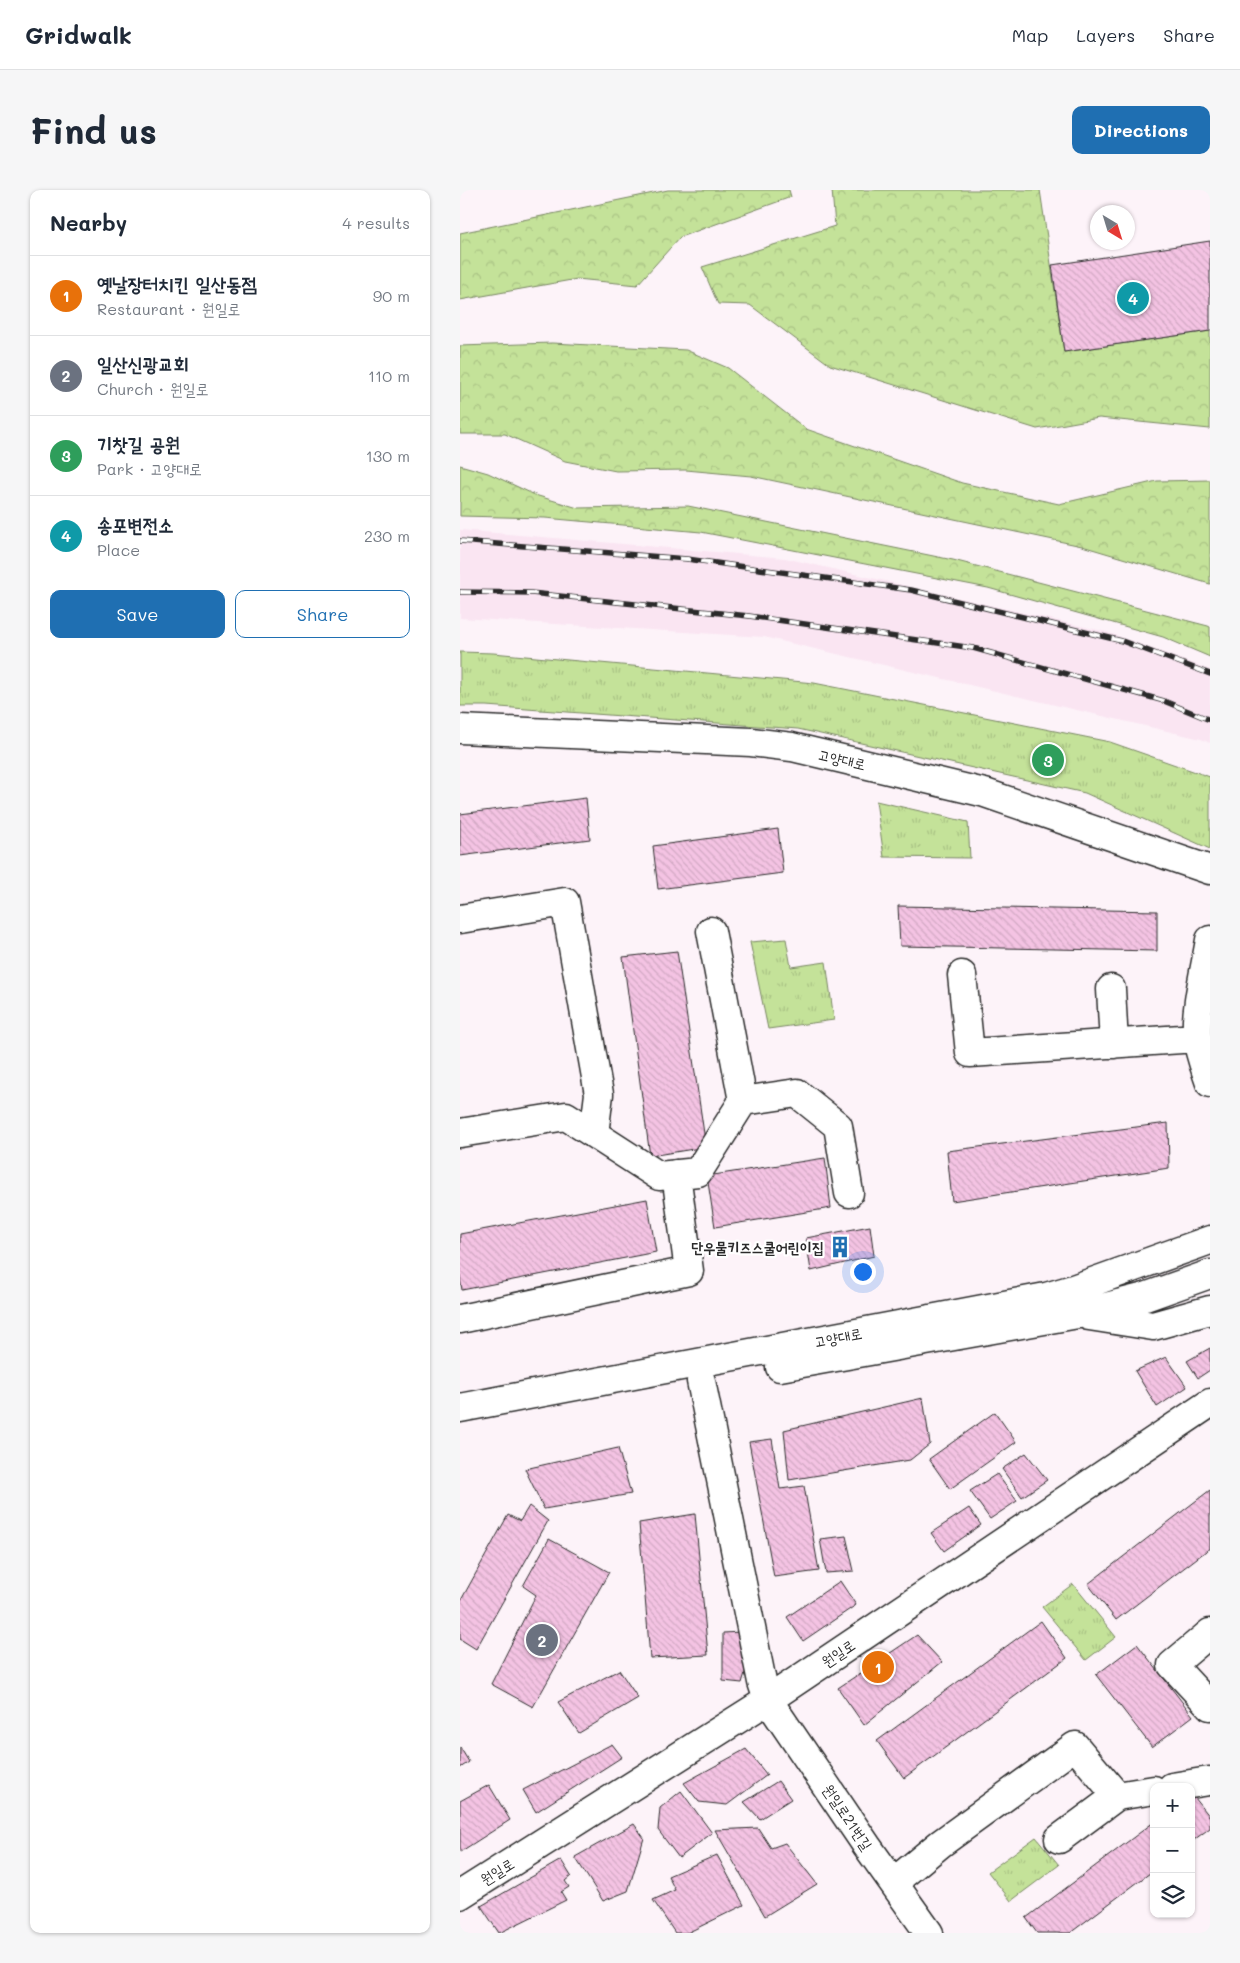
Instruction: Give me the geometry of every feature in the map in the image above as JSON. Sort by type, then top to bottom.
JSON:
[{"type":"street","name":"고양대로","points":[[460,730],[751,742],[792,748],[984,793],[1210,870]]},
{"type":"street","points":[[460,919],[565,902],[599,1094],[594,1134]]},
{"type":"street","points":[[460,1133],[566,1116],[659,1176],[698,1172],[743,1101],[711,931]]},
{"type":"street","points":[[1210,940],[1198,1017],[1197,1038],[1210,1083]]},
{"type":"street","points":[[962,975],[970,1053],[1197,1038]]},
{"type":"street","points":[[1111,989],[1114,1044]]},
{"type":"street","points":[[743,1101],[797,1093],[838,1126],[849,1193]]},
{"type":"street","points":[[460,1319],[689,1272],[676,1174]]},
{"type":"street","points":[[1210,1221],[1109,1262],[1076,1302],[1153,1326],[1210,1310]]},
{"type":"street","name":"고양대로","points":[[460,1408],[1046,1297],[1076,1302],[1210,1240]]},
{"type":"street","name":"고양대로","points":[[460,1426],[701,1381],[1076,1302],[1145,1297],[1210,1274]]},
{"type":"street","name":"원일로21번길","points":[[701,1381],[762,1682],[768,1700],[929,1933]]},
{"type":"street","name":"원일로","points":[[460,1895],[768,1700],[1210,1403]]},
{"type":"street","points":[[1210,1633],[1172,1665],[1210,1706]]},
{"type":"street","points":[[894,1882],[940,1844],[1075,1746],[1117,1796]]},
{"type":"street","points":[[1191,1783],[1210,1779]]},
{"type":"street","points":[[1059,1838],[1117,1796],[1150,1791]]},
{"type":"shaded area","points":[[460,530],[785,558],[1107,632],[1210,670],[1210,743],[1201,739],[764,637],[460,618]]},
{"type":"green space","points":[[668,190],[789,190],[791,197],[680,237],[637,285],[577,279],[460,300],[460,233]]},
{"type":"green space","points":[[832,190],[1040,190],[1064,352],[1210,331],[1210,429],[1099,418],[1037,429],[830,365],[750,305],[718,304],[702,267],[835,226]]},
{"type":"green space","points":[[552,343],[686,350],[728,368],[806,429],[962,483],[1059,504],[1157,481],[1210,480],[1210,584],[1082,546],[751,476],[686,470],[616,471],[565,461],[505,434],[460,434],[460,346]]},
{"type":"green space","points":[[460,465],[488,473],[535,495],[578,508],[688,506],[953,560],[1208,626],[1210,627],[1210,657],[1163,637],[988,588],[701,532],[545,518],[460,516]]},
{"type":"green space","points":[[460,652],[493,653],[814,683],[1110,742],[1210,777],[1210,849],[1085,793],[798,729],[486,706],[460,706]]},
{"type":"green space","points":[[876,801],[968,822],[970,858],[884,857]]},
{"type":"green space","points":[[786,939],[791,967],[826,962],[834,1020],[768,1029],[750,942]]},
{"type":"green space","points":[[1073,1584],[1116,1637],[1086,1660],[1042,1607]]},
{"type":"green space","points":[[1036,1837],[1059,1865],[1011,1901],[988,1872]]},
{"type":"building","points":[[1210,241],[1210,331],[1064,352],[1052,265]]},
{"type":"building","points":[[586,798],[590,839],[460,856],[460,814]]},
{"type":"building","points":[[778,829],[783,873],[658,889],[653,846]]},
{"type":"building","points":[[898,906],[1157,911],[1157,951],[900,946]]},
{"type":"building","points":[[677,951],[706,1147],[650,1156],[623,957]]},
{"type":"building","points":[[1168,1123],[1169,1168],[952,1201],[947,1151]]},
{"type":"building","points":[[825,1158],[831,1208],[715,1227],[707,1176]]},
{"type":"building","points":[[647,1199],[656,1252],[462,1290],[460,1278],[460,1234]]},
{"type":"building","name":"단우물키즈스쿨어린이집","points":[[870,1226],[874,1256],[811,1271],[806,1238]]},
{"type":"building","points":[[1210,1348],[1210,1370],[1198,1378],[1187,1361]]},
{"type":"building","points":[[1166,1357],[1187,1387],[1157,1407],[1135,1371]]},
{"type":"building","points":[[923,1398],[930,1444],[910,1460],[789,1480],[784,1430]]},
{"type":"building","points":[[995,1412],[1016,1442],[950,1489],[929,1459]]},
{"type":"building","points":[[772,1439],[780,1489],[804,1486],[819,1571],[774,1577],[749,1442]]},
{"type":"building","points":[[618,1448],[631,1494],[544,1509],[525,1469]]},
{"type":"building","points":[[1026,1453],[1047,1480],[1022,1497],[1002,1469]]},
{"type":"building","points":[[997,1474],[1017,1501],[990,1519],[970,1491]]},
{"type":"building","points":[[1210,1490],[1210,1548],[1116,1620],[1088,1584]]},
{"type":"building","points":[[529,1506],[548,1521],[476,1649],[460,1639],[460,1602],[508,1515],[520,1521]]},
{"type":"building","points":[[969,1508],[981,1525],[944,1551],[931,1533]]},
{"type":"building","points":[[695,1514],[708,1655],[650,1658],[639,1523]]},
{"type":"building","points":[[846,1536],[854,1571],[826,1573],[820,1539]]},
{"type":"building","points":[[549,1539],[609,1572],[533,1707],[491,1684],[536,1595],[523,1586]]},
{"type":"building","points":[[840,1581],[856,1605],[803,1641],[787,1617]]},
{"type":"building","points":[[1041,1621],[1067,1658],[904,1778],[877,1741]]},
{"type":"building","points":[[741,1632],[748,1663],[742,1683],[723,1681],[723,1633]]},
{"type":"building","points":[[917,1635],[942,1662],[864,1725],[838,1688]]},
{"type":"building","points":[[1137,1644],[1193,1716],[1152,1747],[1096,1675]]},
{"type":"building","points":[[619,1670],[638,1698],[579,1733],[558,1702]]},
{"type":"building","points":[[612,1744],[622,1757],[536,1812],[523,1790]]},
{"type":"building","points":[[460,1747],[469,1762],[460,1768]]},
{"type":"building","points":[[746,1749],[767,1775],[727,1805],[699,1802],[684,1783]]},
{"type":"building","points":[[778,1781],[791,1799],[760,1819],[744,1802]]},
{"type":"building","points":[[489,1785],[510,1820],[460,1852],[460,1801]]},
{"type":"building","points":[[681,1791],[712,1833],[679,1858],[658,1830],[660,1808]]},
{"type":"building","points":[[1195,1798],[1210,1817],[1210,1828],[1195,1839]]},
{"type":"building","points":[[634,1824],[644,1838],[628,1891],[603,1901],[575,1857]]},
{"type":"building","points":[[1150,1825],[1150,1873],[1070,1933],[1037,1933],[1026,1918]]},
{"type":"building","points":[[758,1828],[771,1848],[785,1843],[817,1884],[765,1916],[715,1830]]},
{"type":"building","points":[[717,1855],[744,1905],[687,1933],[675,1933],[653,1900],[675,1890],[668,1876]]},
{"type":"building","points":[[561,1860],[571,1876],[565,1881],[569,1887],[561,1892],[566,1900],[499,1933],[481,1906]]},
{"type":"railway","points":[[460,541],[687,559],[911,590],[1122,641],[1210,674]]},
{"type":"railway","points":[[460,592],[531,593],[749,616],[973,648],[1164,701],[1210,720]]},
{"type":"place","name":"송포변전소","points":[[1133,298]]},
{"type":"place","name":"기찻길 공원","points":[[1048,760]]},
{"type":"place","name":"단우물키즈스쿨어린이집","points":[[840,1247]]},
{"type":"place","name":"일산신광교회","points":[[542,1640]]},
{"type":"place","name":"옛날장터치킨 일산동점","points":[[878,1667]]}]
